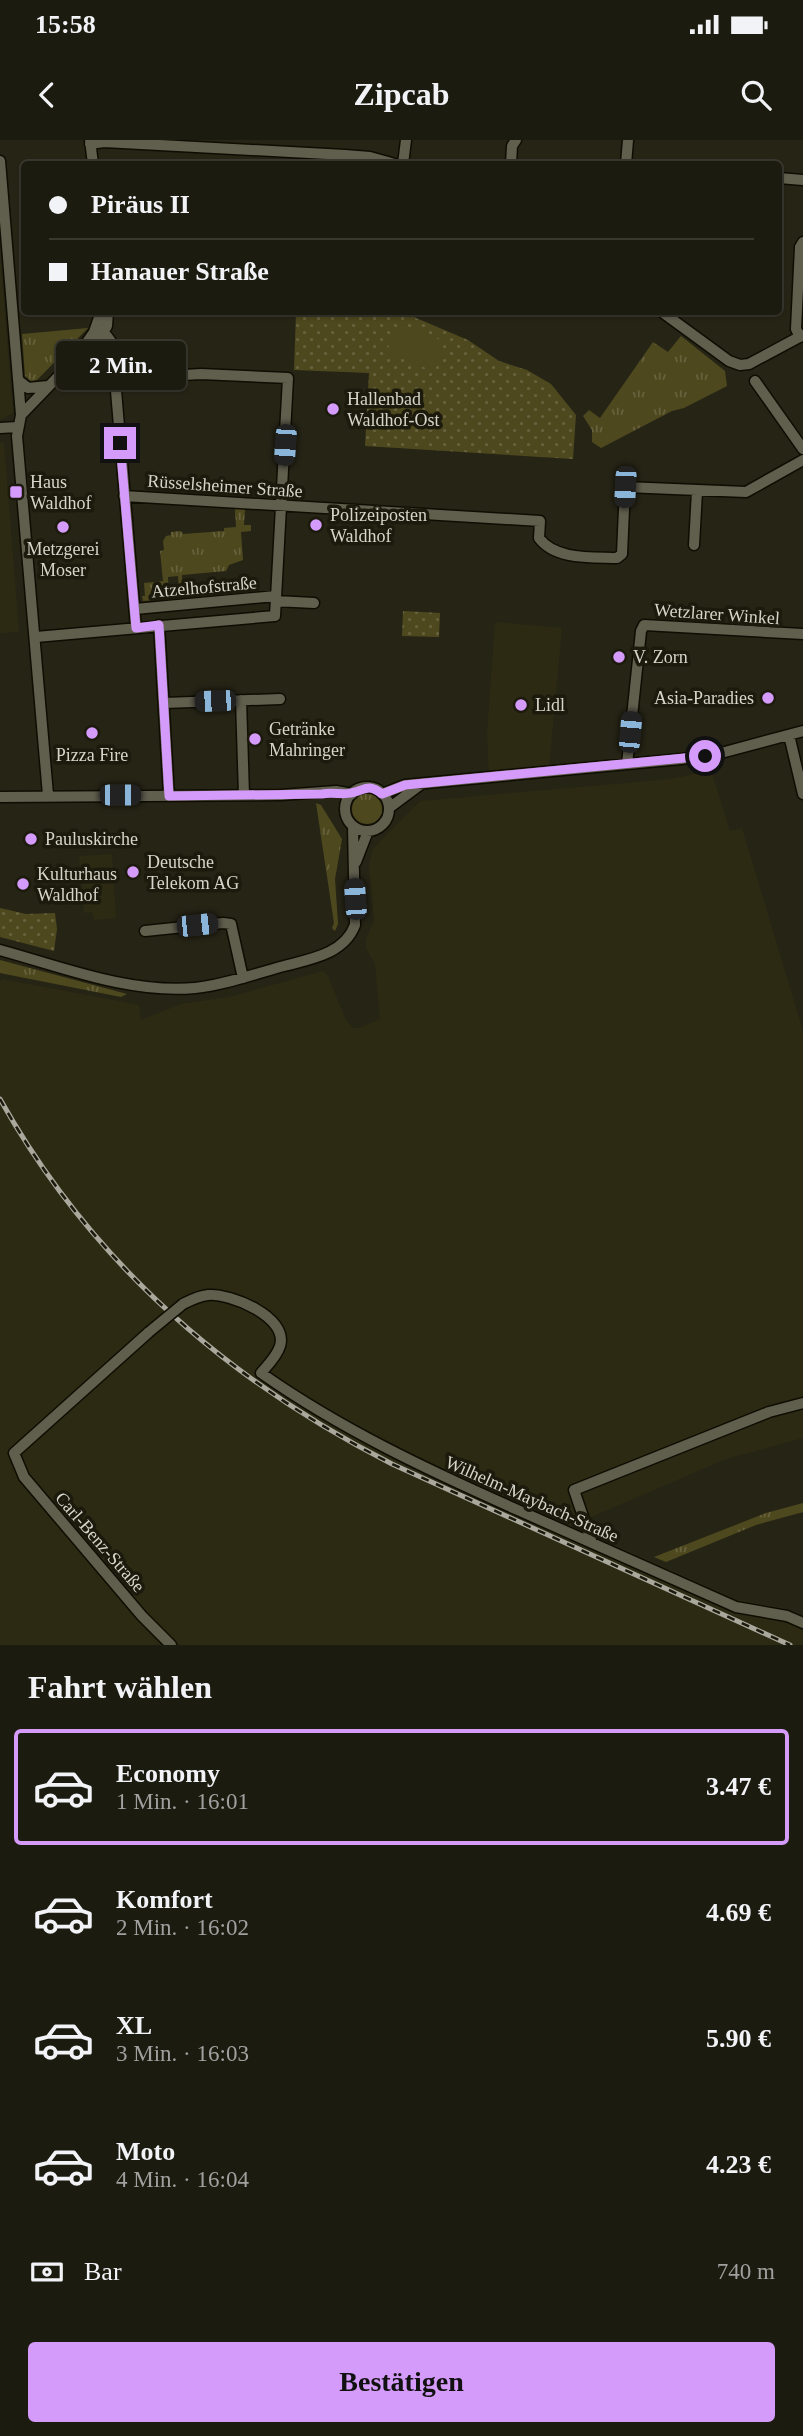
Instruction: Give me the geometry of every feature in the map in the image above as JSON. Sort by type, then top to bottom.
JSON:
[{"type":"street","points":[[403,161],[406,140]]},
{"type":"street","points":[[511,161],[512,146],[516,140]]},
{"type":"street","points":[[626,161],[628,140]]},
{"type":"street","points":[[93,161],[90,142],[302,152],[382,161]]},
{"type":"street","points":[[0,161],[21,415],[17,427],[48,795]]},
{"type":"street","points":[[782,178],[803,180]]},
{"type":"street","points":[[676,316],[729,361],[740,365],[749,364],[802,336],[796,328],[800,247],[803,242]]},
{"type":"street","points":[[101,315],[99,335],[113,356],[136,628]]},
{"type":"street","points":[[21,415],[99,335],[107,315]]},
{"type":"street","points":[[115,379],[201,374],[288,378],[276,599]]},
{"type":"street","points":[[18,380],[28,387],[49,386]]},
{"type":"street","points":[[755,381],[803,449]]},
{"type":"street","points":[[0,428],[17,427]]},
{"type":"street","name":"Rüsselsheimer Straße","points":[[124,496],[540,521],[539,538],[544,545],[565,554],[617,558],[622,554],[625,487],[747,492],[803,460]]},
{"type":"street","points":[[694,545],[697,491]]},
{"type":"street","name":"Atzelhofstraße","points":[[36,637],[275,616],[276,599]]},
{"type":"street","name":"Atzelhofstraße","points":[[135,609],[276,599],[314,603]]},
{"type":"street","points":[[159,625],[169,796]]},
{"type":"street","name":"Wetzlarer Winkel","points":[[627,764],[640,631],[644,625],[803,635]]},
{"type":"street","points":[[164,703],[280,699]]},
{"type":"street","points":[[241,700],[244,795]]},
{"type":"street","points":[[382,794],[405,785],[705,756],[803,731]]},
{"type":"street","points":[[789,734],[803,794]]},
{"type":"street","points":[[388,808],[424,783]]},
{"type":"street","points":[[0,797],[336,792],[352,794],[364,788],[377,790],[382,794],[388,808],[385,821],[374,830],[368,831],[353,826],[347,818],[345,807],[352,794]]},
{"type":"street","points":[[322,794],[345,807]]},
{"type":"street","points":[[0,950],[150,988],[195,988],[243,978],[320,956],[335,950],[346,941],[356,920],[353,826]]},
{"type":"street","points":[[353,869],[368,831]]},
{"type":"street","points":[[145,931],[231,924],[243,978]]},
{"type":"street","name":"Wilhelm-Maybach-Straße","points":[[14,1453],[183,1304],[195,1297],[225,1296],[263,1314],[278,1332],[281,1346],[261,1373],[304,1403],[377,1444],[736,1607],[787,1616],[803,1623]]},
{"type":"street","points":[[592,1543],[574,1490],[769,1412],[803,1403]]},
{"type":"street","name":"Carl-Benz-Straße","points":[[14,1453],[24,1477],[36,1493],[142,1616],[171,1645]]},
{"type":"shaded area","points":[[0,253],[13,413],[0,420]]},
{"type":"shaded area","points":[[0,443],[4,443],[19,632],[0,633]]},
{"type":"shaded area","points":[[495,622],[562,628],[549,767],[489,773],[487,734]]},
{"type":"shaded area","points":[[711,770],[730,831],[742,828],[803,1031],[803,1438],[726,1459],[589,1518],[600,1535],[613,1544],[736,1599],[783,1608],[803,1616],[803,1645],[0,1645],[2,979],[139,1005],[141,1020],[181,1004],[229,997],[323,971],[328,976],[346,1020],[353,1028],[359,1028],[380,1019],[375,964],[366,948],[366,939],[374,920],[369,865],[373,849],[420,801],[672,779]]},
{"type":"shaded area","points":[[112,854],[116,918],[94,920],[92,912],[84,913],[79,856]]},
{"type":"green space","points":[[296,315],[409,315],[468,340],[499,361],[527,370],[551,384],[576,415],[573,459],[365,446],[369,373],[294,370]]},
{"type":"green space","points":[[399,323],[445,342],[433,371],[386,352]]},
{"type":"green space","points":[[88,328],[37,380],[31,381],[25,376],[22,334]]},
{"type":"green space","points":[[681,336],[725,371],[727,386],[601,448],[592,442],[592,430],[583,416],[589,410],[600,418],[653,342],[668,352]]},
{"type":"green space","points":[[96,356],[105,360],[107,388],[70,391],[70,383]]},
{"type":"green space","points":[[235,509],[245,509],[244,525],[251,525],[251,531],[241,532],[243,560],[229,565],[226,571],[182,575],[183,591],[179,591],[178,576],[168,577],[169,599],[143,601],[144,583],[163,581],[160,551],[164,550],[163,541],[166,536],[171,535],[171,532],[181,531],[183,534],[224,531],[224,528],[236,527]]},
{"type":"green space","points":[[403,611],[440,613],[439,637],[402,636]]},
{"type":"green space","points":[[367,794],[373,795],[381,803],[381,815],[373,823],[367,824],[361,823],[353,815],[352,809],[353,803],[361,795]]},
{"type":"green space","points":[[316,803],[321,805],[342,839],[335,879],[338,924],[335,931],[332,928],[334,923]]},
{"type":"green space","points":[[0,908],[26,914],[55,913],[57,929],[54,951],[0,937]]},
{"type":"green space","points":[[0,960],[127,994],[121,997],[0,973]]},
{"type":"green space","points":[[803,1503],[803,1512],[756,1525],[666,1562],[654,1557],[766,1513]]},
{"type":"railway","points":[[0,1099],[36,1158],[76,1213],[121,1264],[168,1311],[219,1355],[274,1394],[332,1431],[392,1464],[790,1645]]},
{"type":"place","name":"Hallenbad Waldhof-Ost","points":[[333,409]]},
{"type":"place","name":"Haus Waldhof","points":[[16,492]]},
{"type":"place","name":"Polizeiposten Waldhof","points":[[316,525]]},
{"type":"place","name":"Metzgerei Moser","points":[[63,527]]},
{"type":"place","name":"V. Zorn","points":[[619,657]]},
{"type":"place","name":"Asia-Paradies","points":[[768,698]]},
{"type":"place","name":"Lidl","points":[[521,705]]},
{"type":"place","name":"Pizza Fire","points":[[92,733]]},
{"type":"place","name":"Getränke Mahringer","points":[[255,739]]},
{"type":"place","name":"Pauluskirche","points":[[31,839]]},
{"type":"place","name":"Deutsche Telekom AG","points":[[133,872]]},
{"type":"place","name":"Kulturhaus Waldhof","points":[[23,884]]},
{"type":"route","points":[[120,443],[136,628],[159,625],[169,796],[336,792],[352,794],[364,788],[377,790],[382,794],[405,785],[705,756]]}]
